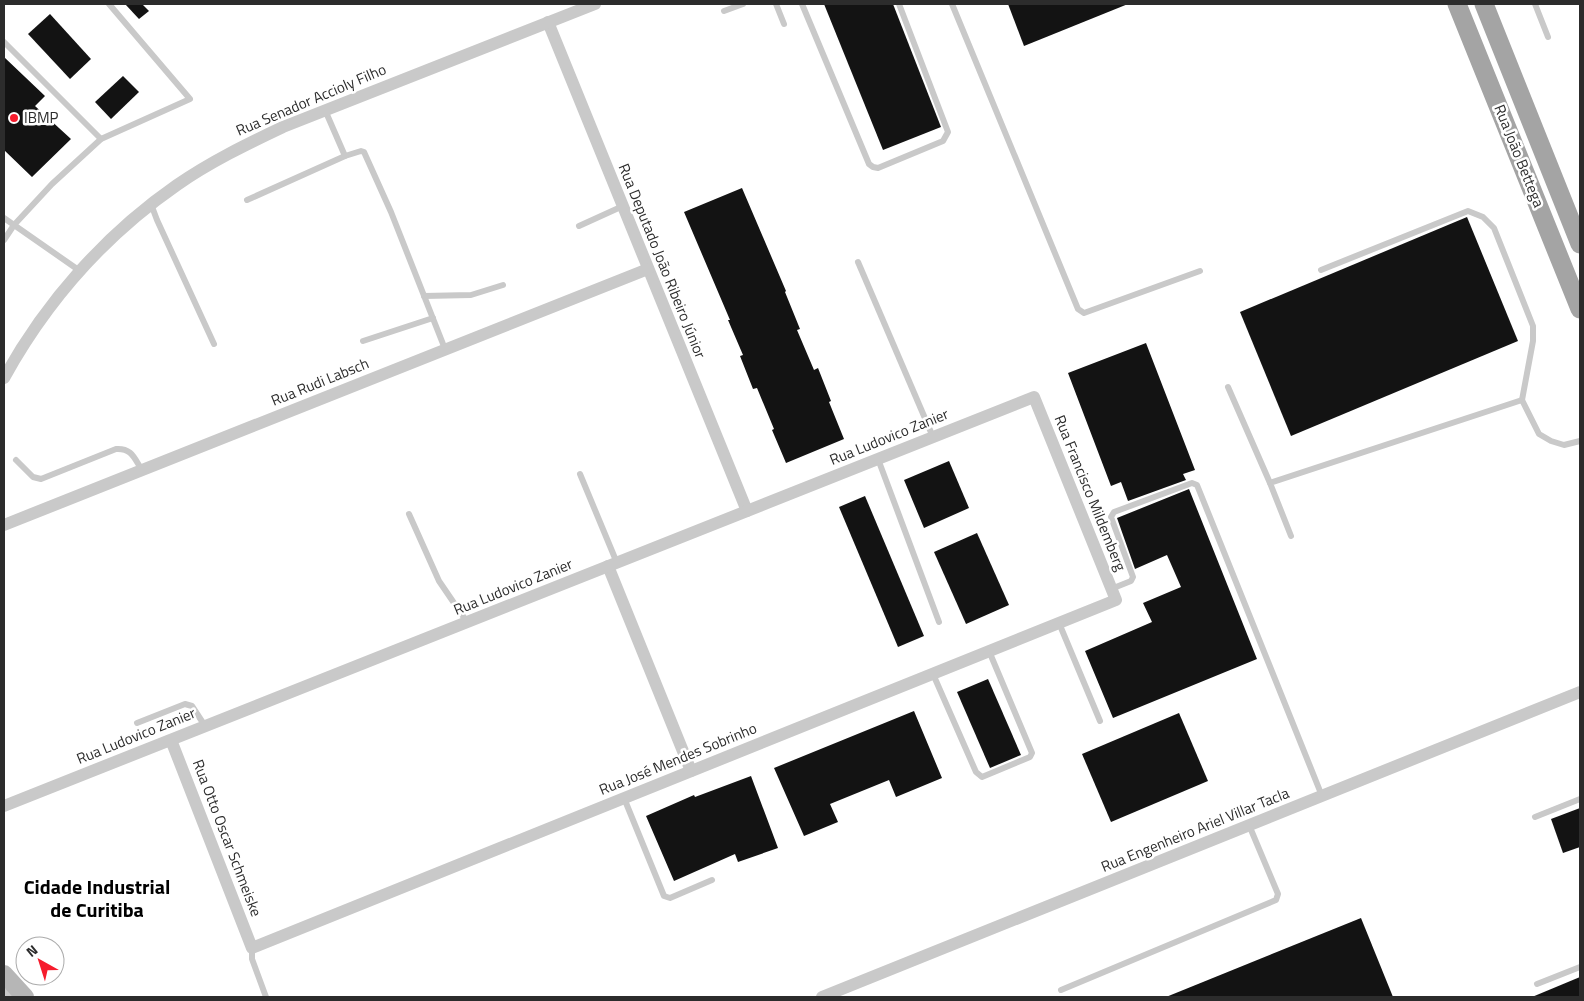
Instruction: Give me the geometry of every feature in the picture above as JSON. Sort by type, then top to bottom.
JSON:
[{"type":"main road","name":"Rua João Bettega","points":[[1457,4],[1580,309]]},
{"type":"main road","name":"Rua João Bettega","points":[[1484,4],[1580,244]]},
{"type":"main road","points":[[1512,139],[1534,129]]},
{"type":"main road","points":[[1523,167],[1545,157]]},
{"type":"main road","points":[[4,974],[15,994]]},
{"type":"street","name":"Rua Senador Accioly Filho","points":[[4,378],[37,325],[80,271],[106,244],[151,204],[178,184],[240,148],[283,127],[595,4]]},
{"type":"street","name":"Rua Deputado João Ribeiro Júnior","points":[[548,22],[747,511]]},
{"type":"street","name":"Rua Rudi Labsch","points":[[4,525],[648,269]]},
{"type":"street","name":"Rua Ludovico Zanier","points":[[4,806],[1034,398]]},
{"type":"street","name":"Rua Francisco Mildemberg","points":[[1034,398],[1114,594]]},
{"type":"street","points":[[613,564],[691,771]]},
{"type":"street","name":"Rua José Mendes Sobrinho","points":[[252,948],[1059,623],[1114,594]]},
{"type":"street","name":"Rua Engenheiro Ariel Villar Tacla","points":[[822,997],[1580,692]]},
{"type":"street","name":"Rua Otto Oscar Schmeiske","points":[[171,740],[252,948]]},
{"type":"lane","points":[[4,240],[14,225],[52,184],[101,139],[190,98],[109,4]]},
{"type":"lane","points":[[724,11],[743,4]]},
{"type":"lane","points":[[776,4],[784,24]]},
{"type":"lane","points":[[802,4],[869,164],[878,168],[943,141],[948,132],[898,4]]},
{"type":"lane","points":[[952,4],[1078,309],[1084,313],[1200,271]]},
{"type":"lane","points":[[1535,4],[1548,37]]},
{"type":"lane","points":[[4,42],[101,139]]},
{"type":"lane","points":[[325,110],[345,156]]},
{"type":"lane","points":[[247,200],[345,156],[361,151],[364,152],[391,212],[445,349]]},
{"type":"lane","points":[[151,204],[214,344]]},
{"type":"lane","points":[[579,226],[623,206]]},
{"type":"lane","points":[[1321,270],[1468,211],[1483,218],[1494,228],[1533,326],[1533,341],[1522,400],[1539,434],[1551,441],[1564,445],[1580,441]]},
{"type":"lane","points":[[4,218],[80,271]]},
{"type":"lane","points":[[858,262],[933,437]]},
{"type":"lane","points":[[424,296],[471,295],[503,285]]},
{"type":"lane","points":[[363,341],[433,318]]},
{"type":"lane","points":[[1228,387],[1291,536]]},
{"type":"lane","points":[[1270,483],[1522,400]]},
{"type":"lane","points":[[16,460],[33,477],[41,479],[123,449],[130,451],[142,470]]},
{"type":"lane","points":[[878,459],[938,622]]},
{"type":"lane","points":[[580,474],[613,564]]},
{"type":"lane","points":[[1114,594],[1131,581],[1133,577],[1111,517],[1114,512],[1192,483],[1197,485],[1322,796]]},
{"type":"lane","points":[[409,514],[439,581],[467,622]]},
{"type":"lane","points":[[1059,623],[1100,721]]},
{"type":"lane","points":[[933,674],[976,772],[982,777],[1030,757],[1032,754],[989,651]]},
{"type":"lane","points":[[137,722],[185,704],[192,706],[205,726]]},
{"type":"lane","points":[[624,798],[664,896],[670,898],[712,880]]},
{"type":"lane","points":[[1535,817],[1580,799]]},
{"type":"lane","points":[[1061,990],[1276,900],[1278,894],[1249,825]]},
{"type":"lane","points":[[252,948],[253,965],[266,997]]},
{"type":"lane","points":[[1537,984],[1580,967]]},
{"type":"building","points":[[125,4],[142,4],[149,11],[139,19]]},
{"type":"building","points":[[824,4],[893,4],[941,127],[883,150]]},
{"type":"building","points":[[1008,4],[1128,4],[1024,46]]},
{"type":"building","points":[[50,14],[91,59],[70,79],[28,34]]},
{"type":"building","points":[[4,57],[45,96],[35,106],[71,139],[32,177],[4,150]]},
{"type":"building","points":[[123,76],[139,92],[111,119],[95,102]]},
{"type":"building","points":[[742,188],[786,291],[800,329],[797,330],[814,370],[818,368],[844,439],[786,463],[757,388],[753,389],[740,356],[743,355],[728,320],[730,320],[684,212]]},
{"type":"building","points":[[1467,217],[1518,341],[1291,436],[1240,312]]},
{"type":"building","points":[[1146,343],[1195,470],[1183,474],[1186,480],[1128,501],[1121,482],[1111,486],[1068,373]]},
{"type":"building","points":[[949,461],[969,508],[924,528],[904,480]]},
{"type":"building","points":[[1189,489],[1257,659],[1113,718],[1085,651],[1152,622],[1143,603],[1181,587],[1167,555],[1135,569],[1117,518]]},
{"type":"building","points":[[865,496],[924,636],[898,647],[839,507]]},
{"type":"building","points":[[977,533],[1009,605],[966,624],[934,552]]},
{"type":"building","points":[[988,679],[1021,755],[990,768],[957,692]]},
{"type":"building","points":[[914,711],[942,778],[896,797],[889,780],[830,804],[838,822],[804,836],[774,768]]},
{"type":"building","points":[[1179,713],[1208,781],[1111,822],[1082,754]]},
{"type":"building","points":[[751,776],[778,848],[738,862],[735,854],[674,881],[646,816],[694,795],[695,797]]},
{"type":"building","points":[[1580,808],[1580,847],[1563,853],[1551,819]]},
{"type":"building","points":[[1361,918],[1393,997],[1166,997]]},
{"type":"building","points":[[1580,977],[1580,997],[1532,997]]},
{"type":"place","name":"IBMP","points":[[14,118]]},
{"type":"district","name":"Cidade Industrial de Curitiba","points":[[97,898]]}]
